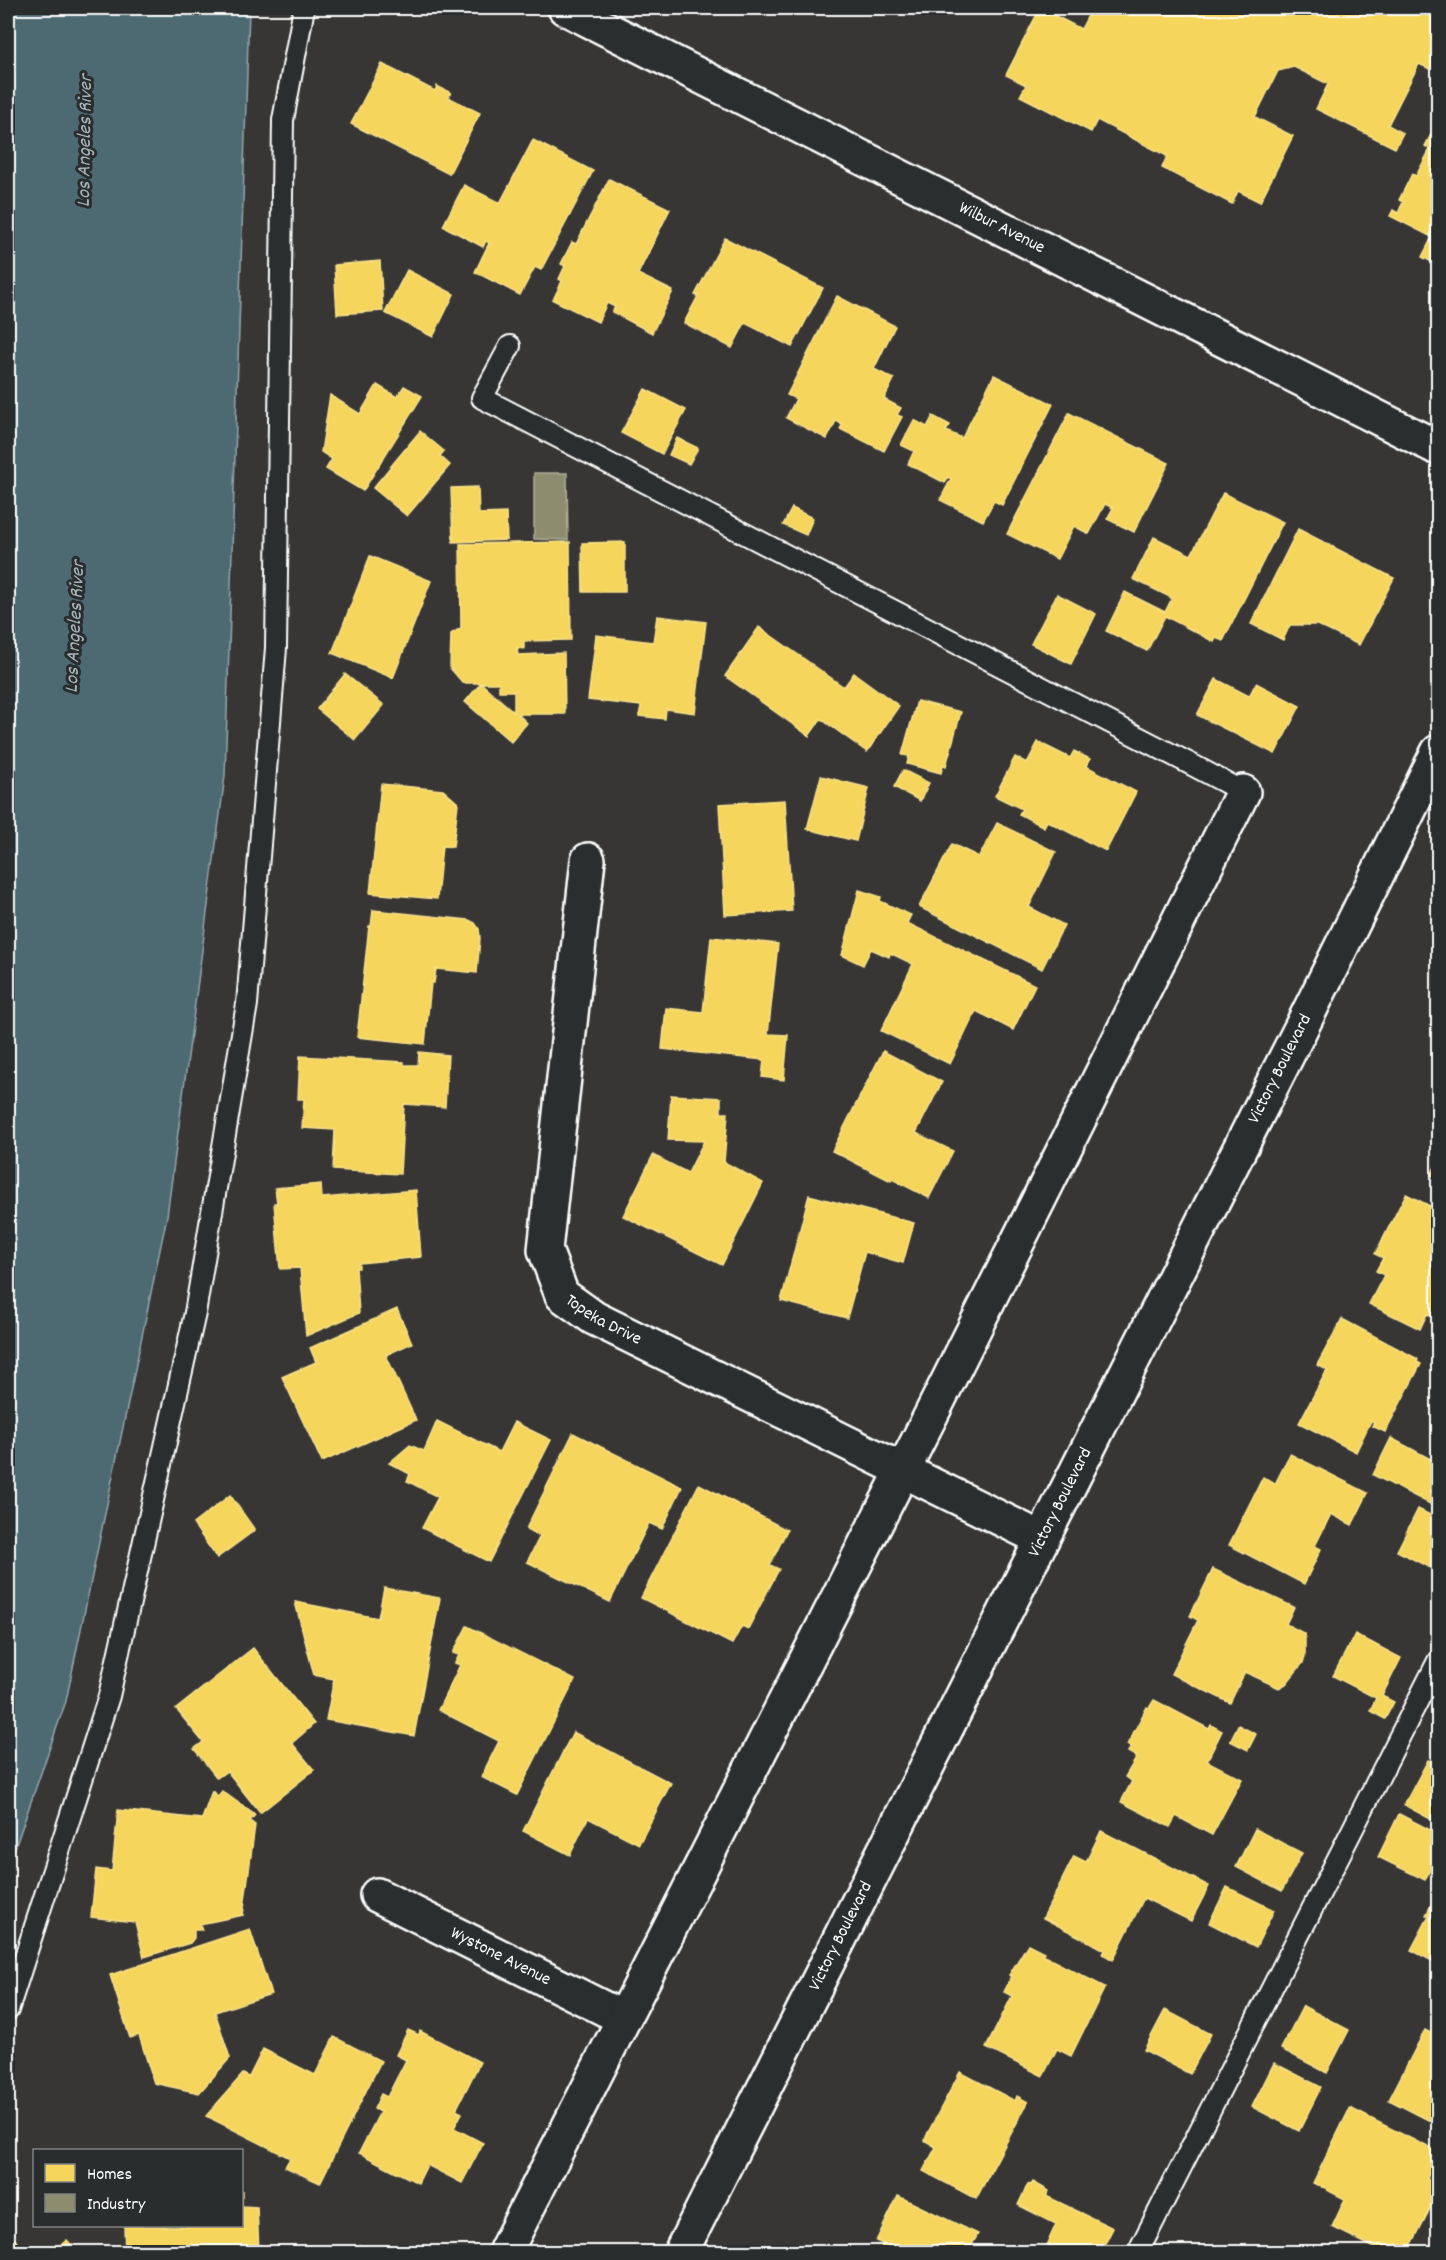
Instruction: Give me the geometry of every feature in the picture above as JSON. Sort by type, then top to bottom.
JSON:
[{"type":"street","name":"Wilbur Avenue","points":[[565,8],[1438,448]]},
{"type":"street","name":"Victory Boulevard","points":[[681,2253],[1310,1012],[1438,752]]},
{"type":"street","points":[[505,2253],[1243,792]]},
{"type":"street","name":"Topeka Drive","points":[[588,860],[545,1250],[561,1295],[594,1318],[1042,1539]]},
{"type":"street","name":"Wystone Avenue","points":[[376,1895],[624,2018]]},
{"type":"lane","points":[[8,2010],[109,1696],[195,1313],[247,1004],[276,648],[283,120],[304,8]]},
{"type":"lane","points":[[510,346],[482,398],[1243,792]]},
{"type":"lane","points":[[1138,2253],[1438,1661]]},
{"type":"water","name":"Los Angeles River","points":[[8,8],[249,8],[225,776],[167,1216],[66,1701],[8,1868]]},
{"type":"building: Homes","points":[[1040,8],[1081,29],[1092,8],[1438,8],[1438,53],[1430,69],[1419,64],[1388,125],[1403,133],[1395,148],[1316,109],[1328,84],[1294,67],[1278,71],[1255,117],[1293,136],[1260,202],[1238,191],[1232,204],[1162,168],[1167,156],[1097,120],[1091,132],[1020,96],[1026,85],[1006,75]]},
{"type":"building: Homes","points":[[382,64],[435,91],[437,86],[451,93],[448,97],[480,113],[449,174],[351,124]]},
{"type":"building: Homes","points":[[1438,121],[1438,265],[1422,257],[1432,237],[1390,216],[1393,210],[1398,213],[1403,202],[1399,200],[1412,174],[1416,176],[1430,149],[1425,146]]},
{"type":"building: Homes","points":[[533,140],[593,171],[541,270],[535,267],[520,295],[475,272],[489,243],[486,241],[483,247],[443,226],[464,185],[500,203]]},
{"type":"building: Homes","points":[[609,179],[670,209],[638,274],[673,291],[652,333],[612,312],[615,307],[607,303],[598,322],[553,300],[562,281],[559,279],[565,266],[561,264],[572,242],[576,244]]},
{"type":"building: Homes","points":[[725,238],[823,288],[792,347],[745,323],[732,348],[684,323],[698,296],[695,295]]},
{"type":"building: Homes","points":[[380,261],[383,311],[337,314],[334,265]]},
{"type":"building: Homes","points":[[407,270],[454,294],[433,337],[385,313]]},
{"type":"building: Homes","points":[[837,296],[895,326],[874,369],[894,379],[884,399],[901,408],[897,415],[902,417],[884,451],[840,429],[843,424],[836,421],[827,439],[786,418],[796,399],[787,395]]},
{"type":"building: Homes","points":[[994,375],[1053,404],[1002,505],[994,501],[983,521],[940,500],[951,479],[948,477],[945,483],[908,464],[914,451],[901,445],[914,420],[927,427],[933,416],[950,425],[946,431],[962,438]]},
{"type":"building: Homes","points":[[377,385],[397,397],[404,386],[422,396],[363,491],[326,469],[332,459],[321,452],[330,395],[360,414]]},
{"type":"building: Homes","points":[[645,389],[686,410],[662,454],[621,433]]},
{"type":"building: Homes","points":[[1069,413],[1169,463],[1134,532],[1107,519],[1113,508],[1105,504],[1089,534],[1074,526],[1057,559],[1007,534]]},
{"type":"building: Homes","points":[[420,431],[444,451],[440,456],[450,465],[407,516],[373,488]]},
{"type":"building: Homes","points":[[677,438],[698,448],[689,464],[669,455]]},
{"type":"building: Homes","points":[[478,487],[479,514],[506,513],[507,540],[453,542],[451,488]]},
{"type":"building: Homes","points":[[1223,493],[1283,522],[1223,641],[1216,638],[1214,642],[1165,616],[1147,651],[1106,631],[1125,592],[1165,612],[1172,598],[1133,579],[1154,537],[1191,555]]},
{"type":"building: Homes","points":[[792,508],[813,518],[806,535],[783,525]]},
{"type":"building: Homes","points":[[1298,529],[1394,578],[1359,645],[1317,625],[1290,625],[1283,640],[1251,624]]},
{"type":"building: Homes","points":[[570,542],[571,640],[524,641],[524,649],[517,648],[518,655],[564,653],[565,714],[518,714],[527,723],[511,742],[465,702],[481,683],[463,683],[450,668],[451,634],[461,628],[460,544]],"holes":[[[481,683],[499,683],[499,691],[514,691],[514,712]]]},
{"type":"building: Homes","points":[[625,542],[625,592],[583,592],[582,543]]},
{"type":"building: Homes","points":[[370,556],[431,581],[393,678],[332,653]]},
{"type":"building: Homes","points":[[1057,594],[1096,614],[1071,664],[1031,644]]},
{"type":"building: Homes","points":[[657,616],[706,622],[695,713],[666,709],[665,719],[639,716],[641,706],[588,700],[596,635],[653,642]]},
{"type":"building: Homes","points":[[759,627],[844,687],[854,673],[899,706],[867,752],[821,719],[809,736],[725,676]]},
{"type":"building: Homes","points":[[345,674],[384,705],[355,740],[317,709]]},
{"type":"building: Homes","points":[[1216,679],[1249,696],[1256,683],[1300,706],[1275,754],[1197,715]]},
{"type":"building: Homes","points":[[917,701],[961,712],[946,766],[943,765],[941,773],[907,764],[909,756],[902,755]]},
{"type":"building: Homes","points":[[1038,742],[1070,758],[1074,751],[1090,759],[1086,766],[1136,792],[1106,851],[1047,821],[1044,827],[1019,814],[1022,809],[995,796],[1015,757],[1027,763]]},
{"type":"building: Homes","points":[[903,770],[929,783],[920,801],[894,787]]},
{"type":"building: Homes","points":[[821,776],[869,788],[856,841],[807,829]]},
{"type":"building: Homes","points":[[381,784],[443,790],[458,803],[453,847],[442,846],[437,899],[370,893]]},
{"type":"building: Homes","points":[[785,800],[792,911],[725,915],[719,804]]},
{"type":"building: Homes","points":[[997,823],[1056,852],[1029,907],[1064,925],[1042,969],[919,907],[952,844],[979,857]]},
{"type":"building: Homes","points":[[859,890],[881,897],[880,901],[911,915],[907,923],[1035,985],[1013,1030],[976,1011],[950,1064],[881,1031],[913,964],[890,953],[889,957],[871,949],[863,965],[842,955]]},
{"type":"building: Homes","points":[[373,910],[469,920],[479,929],[477,973],[436,969],[434,983],[431,983],[425,1044],[357,1037],[369,926],[371,926]]},
{"type":"building: Homes","points":[[711,937],[778,944],[768,1034],[788,1035],[784,1080],[762,1077],[764,1060],[662,1049],[666,1008],[703,1012]]},
{"type":"building: Homes","points":[[883,1051],[942,1082],[916,1133],[953,1151],[929,1198],[832,1151]]},
{"type":"building: Homes","points":[[419,1052],[448,1055],[445,1107],[404,1104],[400,1174],[333,1170],[335,1130],[302,1128],[304,1099],[298,1099],[300,1056],[404,1062],[404,1065],[418,1065]]},
{"type":"building: Homes","points":[[671,1095],[721,1098],[721,1113],[728,1113],[724,1162],[763,1183],[722,1265],[623,1216],[653,1155],[688,1173],[704,1141],[668,1140]]},
{"type":"building: Homes","points":[[1438,1161],[1438,1179],[1431,1175]]},
{"type":"building: Homes","points":[[321,1184],[322,1198],[416,1190],[421,1257],[359,1263],[359,1268],[356,1268],[359,1313],[306,1336],[300,1268],[280,1269],[274,1203],[277,1203],[275,1188]]},
{"type":"building: Homes","points":[[1406,1194],[1438,1210],[1438,1319],[1427,1314],[1420,1329],[1369,1304],[1384,1275],[1376,1271],[1383,1258],[1375,1254]]},
{"type":"building: Homes","points":[[809,1195],[914,1223],[903,1263],[865,1252],[847,1318],[781,1301]]},
{"type":"building: Homes","points":[[397,1309],[412,1343],[386,1355],[416,1420],[322,1462],[282,1377],[316,1362],[310,1348]]},
{"type":"building: Homes","points":[[1342,1319],[1418,1359],[1417,1362],[1421,1364],[1385,1432],[1372,1426],[1374,1423],[1371,1421],[1356,1452],[1299,1423],[1327,1370],[1317,1365]]},
{"type":"building: Homes","points":[[437,1421],[499,1452],[514,1422],[551,1440],[489,1562],[422,1528],[438,1497],[407,1481],[410,1474],[389,1463],[410,1445],[424,1451]]},
{"type":"building: Homes","points":[[573,1433],[682,1487],[662,1529],[649,1523],[610,1602],[527,1562],[540,1536],[526,1529]]},
{"type":"building: Homes","points":[[1391,1438],[1438,1463],[1438,1508],[1373,1475]]},
{"type":"building: Homes","points":[[1290,1454],[1368,1493],[1352,1525],[1331,1514],[1315,1546],[1321,1549],[1304,1584],[1229,1545],[1263,1477],[1275,1484]]},
{"type":"building: Homes","points":[[699,1484],[787,1530],[770,1565],[779,1569],[748,1629],[742,1626],[732,1644],[641,1598]]},
{"type":"building: Homes","points":[[230,1495],[255,1530],[217,1558],[193,1524]]},
{"type":"building: Homes","points":[[1418,1509],[1438,1519],[1438,1572],[1397,1551]]},
{"type":"building: Homes","points":[[1213,1569],[1294,1607],[1286,1624],[1305,1634],[1305,1656],[1303,1663],[1286,1684],[1279,1688],[1245,1672],[1230,1703],[1171,1674],[1198,1620],[1190,1616]]},
{"type":"building: Homes","points":[[384,1588],[440,1598],[414,1736],[326,1720],[334,1679],[314,1675],[295,1602],[378,1618]]},
{"type":"building: Homes","points":[[467,1626],[575,1680],[517,1795],[481,1777],[499,1741],[438,1710],[460,1665],[455,1663],[459,1655],[453,1653]]},
{"type":"building: Homes","points":[[1355,1634],[1401,1658],[1382,1696],[1394,1702],[1385,1719],[1370,1711],[1376,1698],[1333,1676]]},
{"type":"building: Homes","points":[[253,1648],[314,1724],[292,1743],[314,1770],[260,1813],[227,1771],[217,1778],[194,1749],[203,1742],[176,1709]]},
{"type":"building: Homes","points":[[1154,1700],[1209,1729],[1211,1725],[1222,1731],[1207,1761],[1242,1779],[1212,1835],[1176,1816],[1170,1827],[1121,1802],[1132,1781],[1125,1777],[1137,1757],[1128,1752],[1131,1747],[1127,1745],[1147,1707],[1149,1708]]},
{"type":"building: Homes","points":[[1238,1725],[1256,1734],[1248,1750],[1230,1741]]},
{"type":"building: Homes","points":[[573,1732],[671,1783],[639,1844],[588,1818],[570,1855],[523,1831]]},
{"type":"building: Homes","points":[[1428,1760],[1438,1765],[1438,1823],[1404,1805]]},
{"type":"building: Homes","points":[[212,1791],[218,1796],[222,1791],[255,1815],[250,1821],[255,1825],[243,1915],[200,1924],[202,1930],[194,1930],[194,1938],[190,1943],[144,1957],[135,1922],[91,1917],[96,1869],[112,1871],[118,1810],[202,1819]]},
{"type":"building: Homes","points":[[1399,1814],[1438,1834],[1438,1853],[1425,1880],[1378,1857]]},
{"type":"building: Homes","points":[[1255,1829],[1302,1853],[1282,1891],[1236,1867]]},
{"type":"building: Homes","points":[[1101,1831],[1209,1886],[1191,1921],[1144,1898],[1113,1960],[1103,1954],[1105,1950],[1043,1918],[1074,1856],[1086,1862]]},
{"type":"building: Homes","points":[[1227,1887],[1274,1910],[1256,1947],[1209,1923]]},
{"type":"building: Homes","points":[[1438,1891],[1438,1964],[1411,1950],[1429,1916],[1426,1915]]},
{"type":"building: Homes","points":[[250,1929],[271,1994],[215,2012],[230,2058],[199,2093],[154,2083],[139,2035],[130,2038],[110,1975]]},
{"type":"building: Homes","points":[[1028,1944],[1044,1952],[1042,1955],[1105,1987],[1071,2056],[1057,2049],[1043,2076],[986,2048],[1012,1996],[1004,1992],[1012,1976],[1009,1975]]},
{"type":"building: Homes","points":[[1303,2006],[1349,2030],[1327,2073],[1281,2049]]},
{"type":"building: Homes","points":[[1165,2010],[1211,2034],[1190,2074],[1144,2050]]},
{"type":"building: Homes","points":[[408,2030],[419,2035],[420,2031],[480,2062],[456,2110],[462,2113],[454,2128],[483,2143],[462,2183],[427,2165],[418,2183],[359,2153],[380,2112],[374,2109],[381,2094],[387,2097],[406,2060],[396,2055]]},
{"type":"building: Homes","points":[[1425,2030],[1438,2037],[1438,2125],[1389,2100]]},
{"type":"building: Homes","points":[[334,2037],[381,2061],[320,2183],[285,2167],[290,2158],[206,2116],[243,2074],[249,2077],[263,2049],[315,2075]]},
{"type":"building: Homes","points":[[1274,2063],[1321,2087],[1299,2131],[1252,2107]]},
{"type":"building: Homes","points":[[960,2072],[1015,2101],[1017,2096],[1028,2102],[976,2199],[923,2171],[936,2147],[924,2140]]},
{"type":"building: Homes","points":[[1350,2108],[1438,2152],[1427,2179],[1438,2185],[1438,2193],[1408,2252],[1383,2252],[1332,2227],[1345,2199],[1313,2183]]},
{"type":"building: Homes","points":[[1033,2182],[1049,2191],[1046,2196],[1113,2228],[1101,2252],[1065,2252],[1047,2244],[1056,2224],[1018,2205],[1028,2184],[1031,2185]]},
{"type":"building: Homes","points":[[898,2196],[978,2234],[968,2252],[879,2252],[883,2244],[876,2241]]},
{"type":"building: Homes","points":[[243,2206],[257,2207],[259,2252],[125,2252],[124,2227],[243,2227]]},
{"type":"building: Homes","points":[[8,2232],[26,2252],[8,2252]]},
{"type":"building: Homes","points":[[67,2240],[78,2252],[52,2252]]},
{"type":"building: Homes","points":[[360,2245],[374,2252],[356,2252]]},
{"type":"building: Industry","points":[[534,473],[567,473],[568,540],[534,539]]}]
